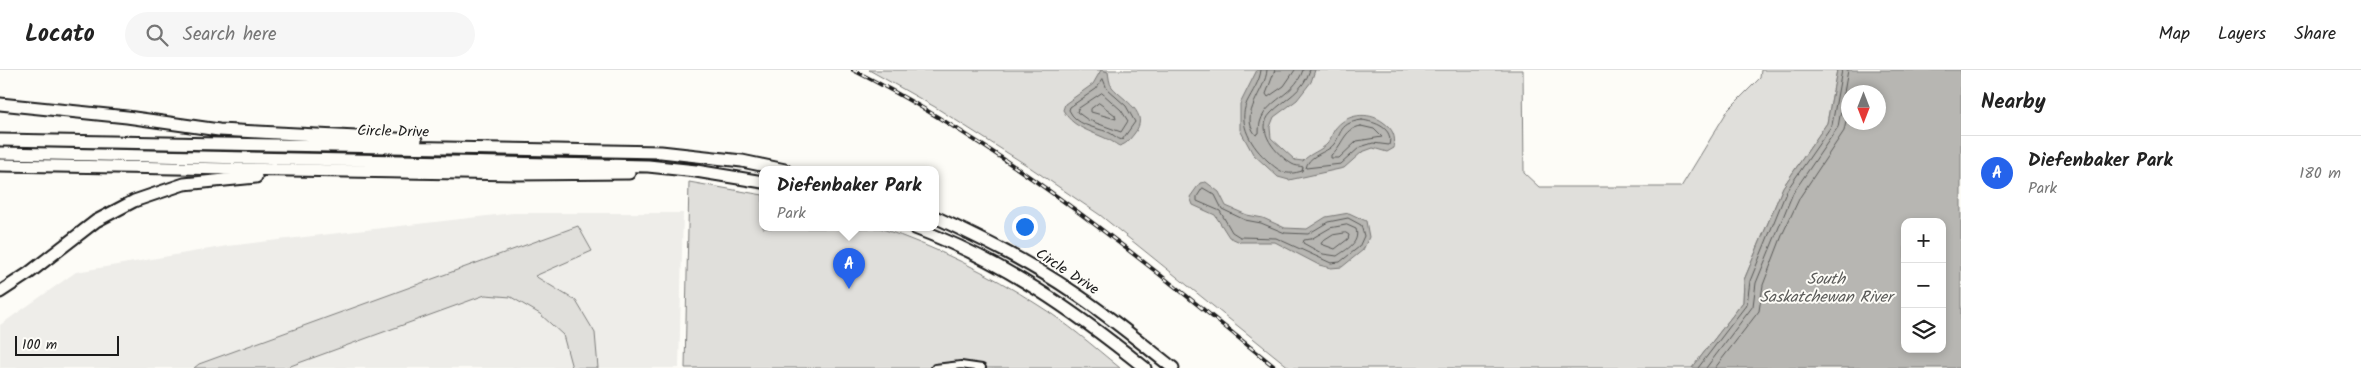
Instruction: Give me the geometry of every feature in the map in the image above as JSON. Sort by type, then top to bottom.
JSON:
[{"type":"highway","points":[[0,104],[127,117],[219,130],[522,145],[534,149]]},
{"type":"highway","name":"Circle Drive","points":[[0,140],[661,152],[732,160],[764,166]]},
{"type":"highway","name":"Circle Drive","points":[[0,153],[648,166],[696,170],[759,182]]},
{"type":"highway","points":[[0,165],[393,172],[653,174],[759,183]]},
{"type":"highway","points":[[0,292],[29,273],[96,221],[134,201],[176,186],[221,179],[364,176],[393,172]]},
{"type":"highway","name":"Circle Drive","points":[[939,219],[1008,253],[1071,291],[1114,320],[1173,368]]},
{"type":"highway","name":"Circle Drive","points":[[922,231],[970,251],[1018,276],[1072,310],[1145,368]]},
{"type":"street","points":[[935,368],[961,365],[982,368]]},
{"type":"shaded area","points":[[869,70],[1523,70],[1524,173],[1539,187],[1681,187],[1728,110],[1760,78],[1761,70],[1837,70],[1827,123],[1783,187],[1744,280],[1743,302],[1692,368],[1290,368],[1100,215],[1028,166],[935,107]]},
{"type":"shaded area","points":[[689,182],[759,194],[759,231],[888,231],[941,252],[1000,282],[1049,312],[1120,368],[685,368]]},
{"type":"shaded area","points":[[513,213],[683,213],[679,368],[0,368],[0,325],[76,272],[227,246]]},
{"type":"shaded area","points":[[578,226],[592,251],[535,276],[576,301],[595,333],[598,368],[572,368],[563,335],[540,314],[511,297],[485,295],[285,368],[194,368],[199,364]]},
{"type":"water","points":[[1101,70],[1108,72],[1112,87],[1138,114],[1138,127],[1134,134],[1126,143],[1119,146],[1074,123],[1063,110],[1065,104],[1093,84]]},
{"type":"water","points":[[1257,70],[1315,70],[1311,82],[1297,100],[1274,117],[1270,127],[1271,138],[1295,160],[1303,161],[1322,148],[1328,143],[1334,131],[1345,120],[1364,115],[1377,119],[1391,130],[1395,140],[1394,148],[1387,152],[1373,148],[1362,152],[1344,168],[1289,180],[1278,177],[1253,154],[1240,130],[1240,104]]},
{"type":"water","name":"South Saskatchewan River","points":[[1837,70],[1961,70],[1961,368],[1692,368],[1743,302],[1744,280],[1783,187],[1827,123]]},
{"type":"water","points":[[1206,182],[1219,192],[1226,206],[1247,215],[1263,218],[1285,228],[1307,229],[1326,217],[1349,213],[1366,221],[1369,237],[1363,250],[1342,267],[1331,268],[1319,265],[1275,242],[1240,242],[1229,237],[1215,215],[1193,205],[1190,197],[1200,183]]},
{"type":"railway","points":[[853,70],[966,134],[1020,170],[1124,247],[1276,368]]},
{"type":"place","name":"Diefenbaker Park","points":[[849,289]]}]
